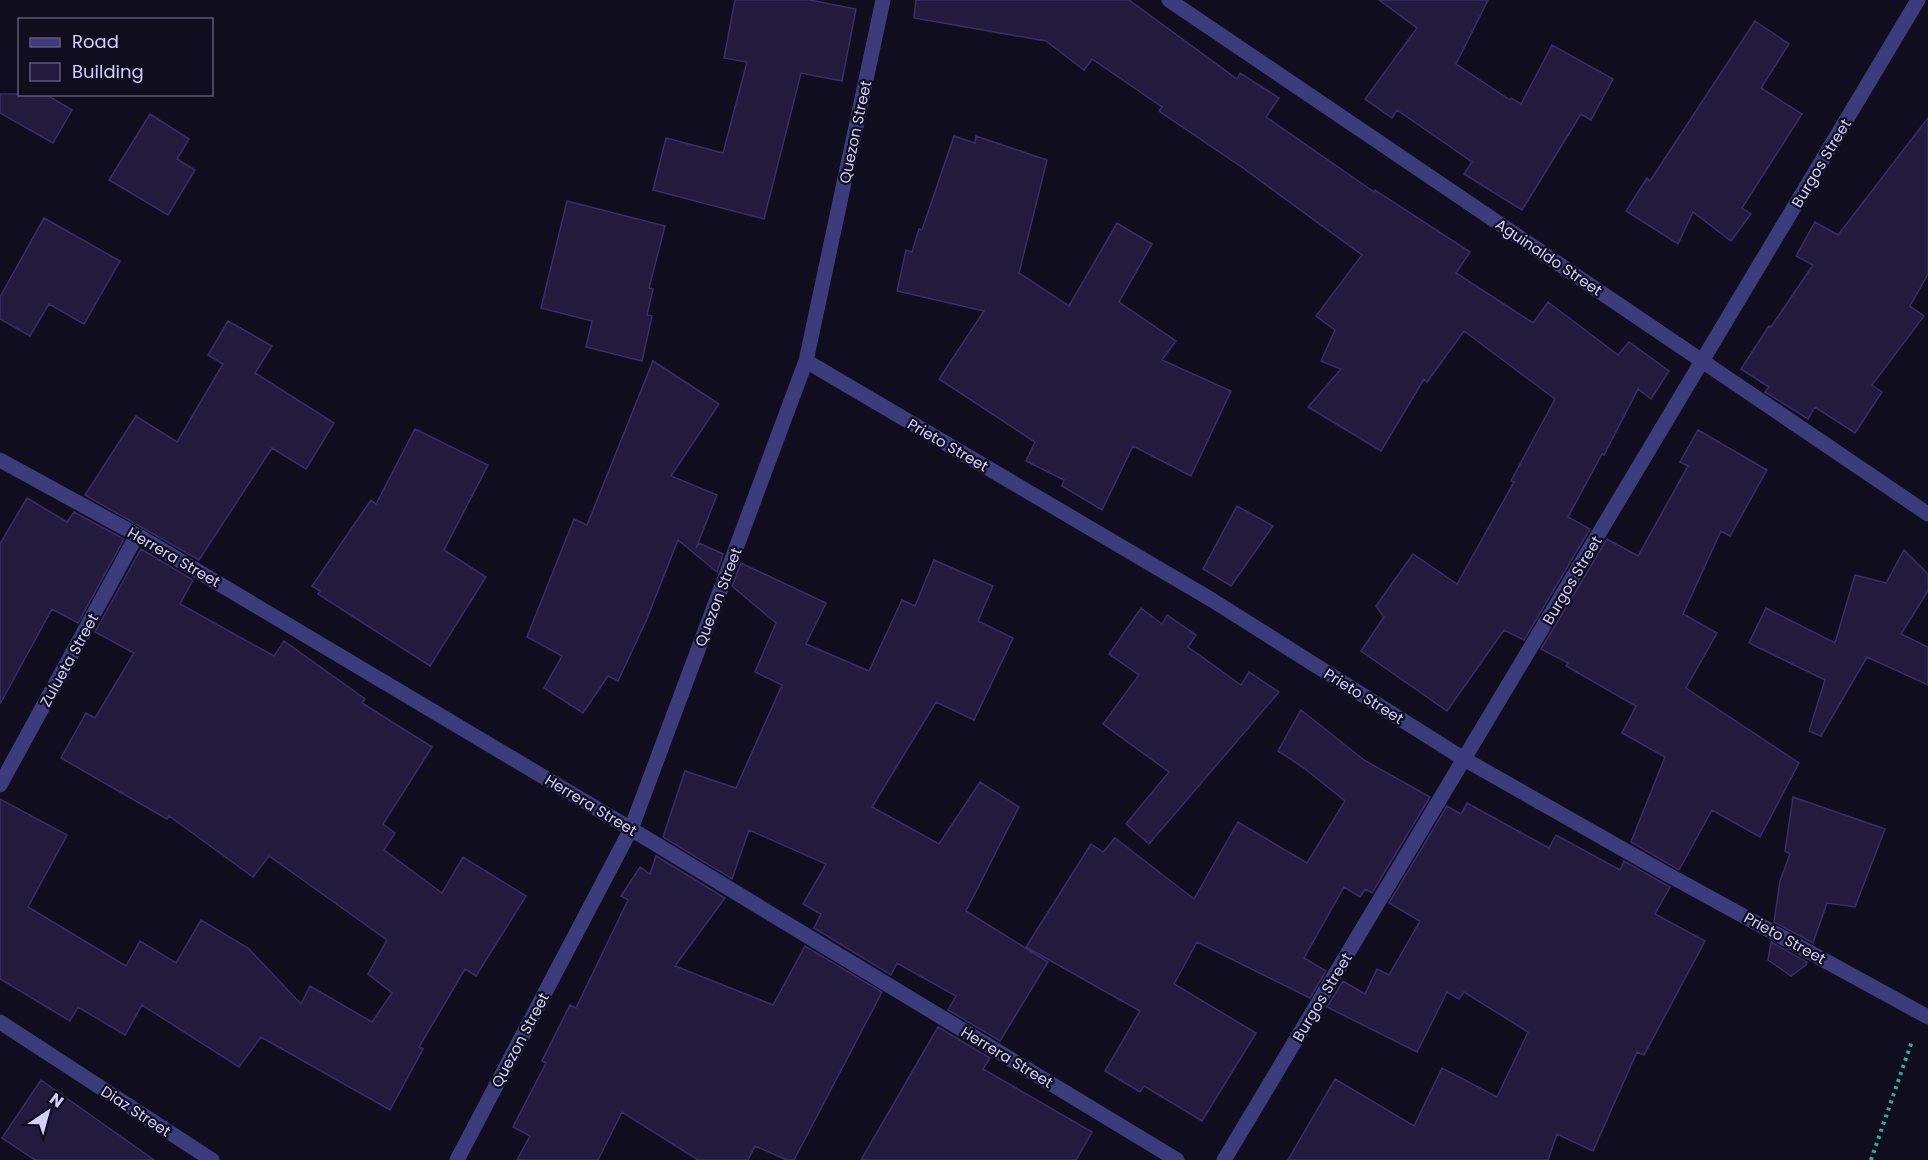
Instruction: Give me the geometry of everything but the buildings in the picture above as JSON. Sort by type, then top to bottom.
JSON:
[{"type":"street","name":"Quezon Street","points":[[457,1160],[631,829],[806,362],[883,0]]},
{"type":"street","name":"Aguinaldo Street","points":[[1170,0],[1928,514]]},
{"type":"street","name":"Burgos Street","points":[[1224,1160],[1918,0]]},
{"type":"street","name":"Prieto Street","points":[[806,362],[1212,600],[1464,759],[1665,873],[1925,1015]]},
{"type":"street","name":"Herrera Street","points":[[0,460],[137,535],[631,829],[1177,1160]]},
{"type":"street","name":"Zulueta Street","points":[[0,784],[137,535]]},
{"type":"street","name":"Diaz Street","points":[[0,1022],[212,1160]]},
{"type":"path","points":[[1871,1160],[1925,1015]]}]
